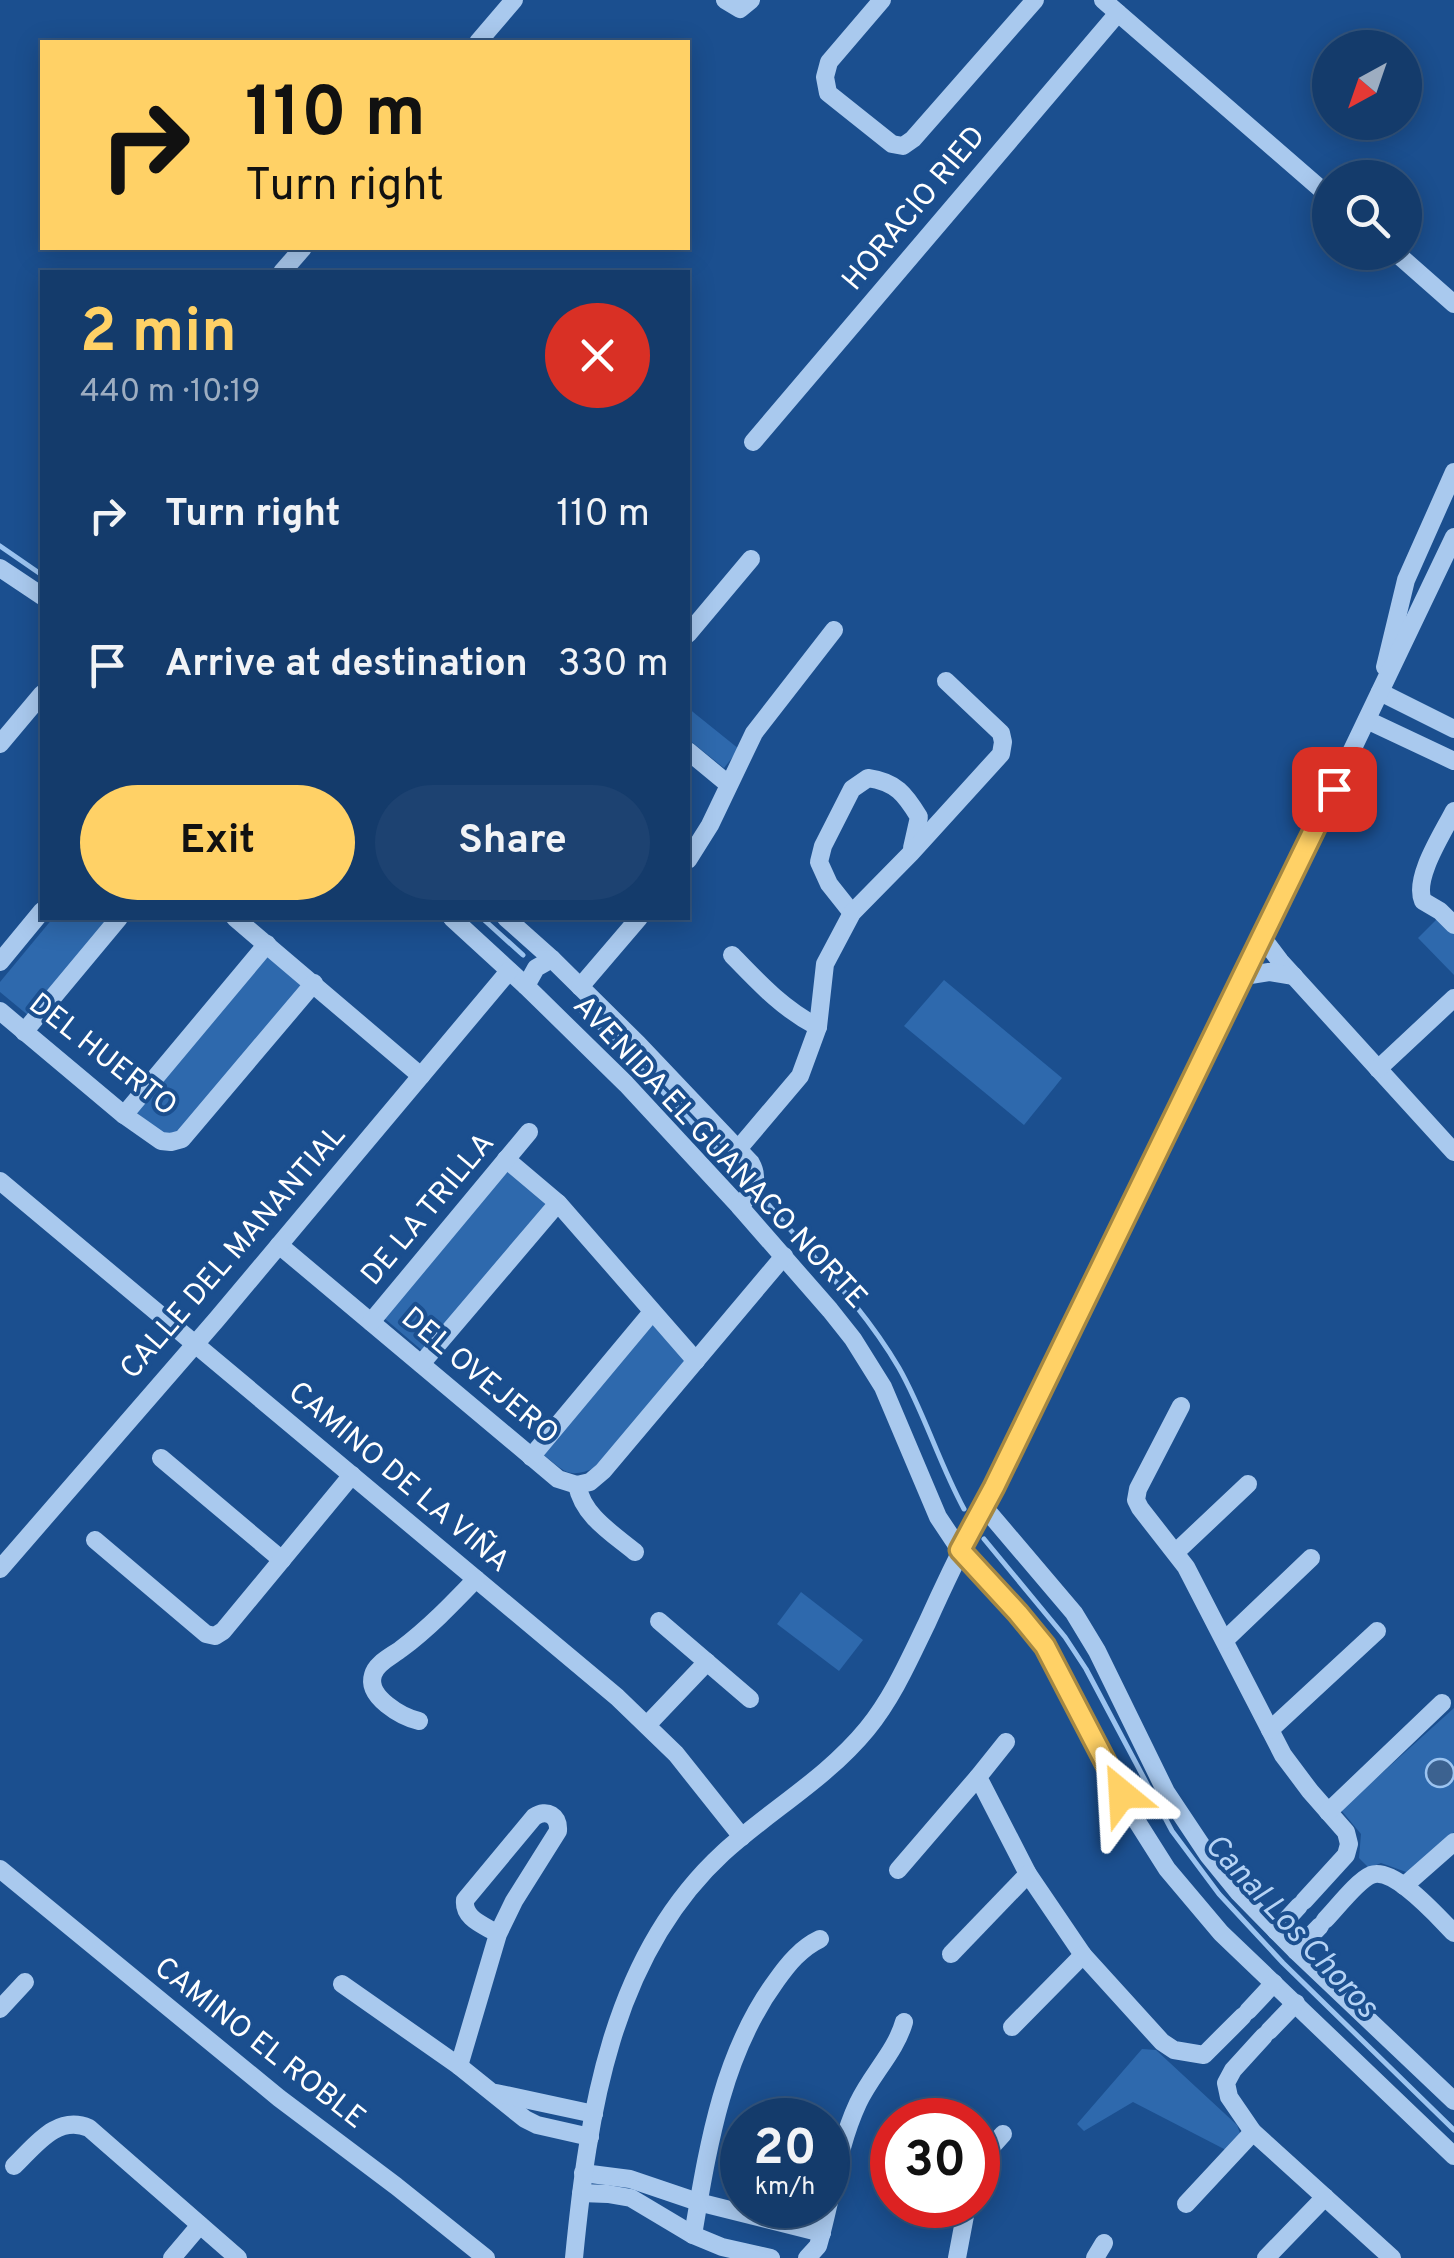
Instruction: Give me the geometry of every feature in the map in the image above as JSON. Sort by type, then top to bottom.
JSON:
[{"type":"street","points":[[480,40],[514,0]]},
{"type":"street","points":[[725,0],[740,9],[751,0]]},
{"type":"street","points":[[882,0],[829,62],[825,77],[828,93],[892,144],[903,146],[913,140],[1035,0]]},
{"type":"street","points":[[1103,0],[1312,181]]},
{"type":"street","name":"HORACIO RIED","points":[[753,442],[1118,13]]},
{"type":"street","points":[[284,270],[301,250]]},
{"type":"street","points":[[1415,270],[1454,304]]},
{"type":"street","points":[[1380,692],[1406,580],[1454,472]]},
{"type":"street","points":[[574,2258],[594,2114],[616,2024],[646,1954],[688,1890],[742,1837],[836,1763],[870,1726],[898,1682],[1454,537]]},
{"type":"street","points":[[690,632],[751,559]]},
{"type":"street","points":[[0,568],[40,595]]},
{"type":"street","points":[[690,857],[710,826],[748,744],[834,630]]},
{"type":"street","points":[[739,1148],[800,1076],[818,1027],[825,964],[852,913],[1001,754],[1000,733],[946,681]]},
{"type":"street","points":[[1380,692],[1454,729]]},
{"type":"street","points":[[2,737],[40,696]]},
{"type":"street","points":[[1368,720],[1454,762]]},
{"type":"street","points":[[690,754],[728,784]]},
{"type":"street","points":[[852,913],[829,884],[819,862],[852,788],[868,778],[886,780],[908,798],[919,817],[911,853]]},
{"type":"street","points":[[1454,811],[1422,878],[1420,896],[1454,925]]},
{"type":"street","points":[[0,962],[40,913]]},
{"type":"street","points":[[24,1032],[117,920]]},
{"type":"street","points":[[237,920],[421,1076]]},
{"type":"street","name":"AVENIDA EL GUANACO NORTE","points":[[454,920],[626,1084],[842,1324],[869,1362],[894,1410],[938,1517],[960,1550],[1045,1646],[1136,1820],[1167,1869],[1202,1913],[1454,2156]]},
{"type":"street","points":[[508,920],[552,959],[739,1148],[754,1168],[756,1179],[740,1207]]},
{"type":"street","points":[[580,987],[637,920]]},
{"type":"street","points":[[1262,937],[1454,1152]]},
{"type":"street","points":[[124,1115],[267,944]]},
{"type":"street","points":[[732,955],[769,994],[796,1016],[818,1027]]},
{"type":"street","points":[[526,986],[536,968],[552,959]]},
{"type":"street","name":"CALLE DEL MANANTIAL","points":[[0,1570],[509,971]]},
{"type":"street","points":[[1244,976],[1269,972],[1294,976]]},
{"type":"street","name":"DEL HUERTO","points":[[0,1012],[124,1115],[161,1141],[170,1142],[182,1138],[314,982]]},
{"type":"street","points":[[1378,1069],[1454,998]]},
{"type":"street","name":"DE LA TRILLA","points":[[371,1322],[528,1132]]},
{"type":"street","points":[[506,1160],[558,1203],[696,1361]]},
{"type":"street","name":"CAMINO DE LA VIÑA","points":[[0,1180],[648,1724],[742,1837]]},
{"type":"street","points":[[421,1364],[558,1203]]},
{"type":"street","name":"DEL OVEJERO","points":[[279,1246],[558,1479],[577,1485],[584,1507],[635,1552]]},
{"type":"street","points":[[577,1485],[590,1482],[602,1471],[784,1256]]},
{"type":"street","points":[[531,1457],[652,1312]]},
{"type":"street","points":[[1181,1406],[1136,1494],[1137,1504],[1176,1552],[1294,1771],[1346,1832],[1348,1850],[1342,1860],[1276,1931]]},
{"type":"street","points":[[162,1458],[282,1560]]},
{"type":"street","points":[[95,1540],[210,1636],[215,1636],[352,1475]]},
{"type":"street","points":[[1176,1552],[1248,1484]]},
{"type":"street","points":[[984,1507],[1074,1613],[1189,1829],[1231,1883],[1296,1951],[1454,2101]]},
{"type":"street","points":[[1225,1640],[1311,1558]]},
{"type":"street","points":[[419,1721],[401,1715],[377,1695],[372,1684],[374,1672],[421,1634],[476,1578]]},
{"type":"street","points":[[659,1621],[750,1699]]},
{"type":"street","points":[[1270,1730],[1377,1632]]},
{"type":"street","points":[[648,1724],[707,1662]]},
{"type":"street","points":[[1328,1812],[1442,1702]]},
{"type":"street","points":[[898,1870],[1006,1742]]},
{"type":"street","points":[[978,1777],[1028,1874],[1082,1956],[1162,2042],[1174,2050],[1204,2055],[1274,1983]]},
{"type":"street","points":[[459,2066],[498,1934],[558,1830],[558,1821],[551,1814],[542,1812],[534,1817],[466,1900],[468,1915],[498,1934]]},
{"type":"street","points":[[1404,1886],[1454,1842]]},
{"type":"street","name":"CAMINO EL ROBLE","points":[[0,1869],[279,2098],[486,2258]]},
{"type":"street","points":[[1296,1951],[1375,1873],[1404,1886],[1454,1933]]},
{"type":"street","points":[[951,1954],[1028,1874]]},
{"type":"street","points":[[693,2235],[716,2116],[745,2034],[783,1971],[805,1948],[820,1939]]},
{"type":"street","points":[[1012,2027],[1082,1956]]},
{"type":"street","points":[[0,2009],[25,1982]]},
{"type":"street","points":[[342,1984],[532,2123],[590,2136]]},
{"type":"street","points":[[1296,2003],[1233,2070],[1226,2083],[1229,2097],[1253,2132],[1392,2258]]},
{"type":"street","points":[[807,2258],[818,2246],[849,2125],[869,2081],[897,2040],[904,2022]]},
{"type":"street","points":[[496,2093],[594,2114]]},
{"type":"street","points":[[14,2166],[61,2125],[83,2125],[238,2258]]},
{"type":"street","points":[[1186,2204],[1253,2132]]},
{"type":"street","points":[[1000,2138],[1004,2134]]},
{"type":"street","points":[[583,2173],[630,2179],[693,2235],[722,2248],[771,2258]]},
{"type":"street","points":[[581,2193],[642,2193],[698,2202],[822,2233]]},
{"type":"street","points":[[1266,2258],[1326,2197]]},
{"type":"street","points":[[172,2258],[200,2225]]},
{"type":"street","points":[[956,2258],[962,2228]]},
{"type":"shaded area","points":[[690,710],[739,749],[724,768],[690,741]]},
{"type":"shaded area","points":[[1437,919],[1454,932],[1454,975],[1418,938]]},
{"type":"shaded area","points":[[51,920],[109,920],[29,1016],[0,992],[0,982]]},
{"type":"shaded area","points":[[268,954],[303,983],[177,1134],[164,1136],[136,1112]]},
{"type":"shaded area","points":[[944,980],[1062,1078],[1024,1125],[904,1026]]},
{"type":"shaded area","points":[[513,1168],[548,1203],[425,1353],[384,1318]]},
{"type":"shaded area","points":[[653,1323],[687,1361],[597,1467],[579,1473],[561,1469],[541,1453]]},
{"type":"shaded area","points":[[801,1592],[863,1640],[839,1671],[777,1624]]},
{"type":"shaded area","points":[[1454,1708],[1454,1832],[1409,1873],[1381,1863],[1369,1868],[1359,1858],[1361,1834],[1341,1810]]},
{"type":"shaded area","points":[[1440,1759],[1450,1763],[1454,1773],[1450,1783],[1440,1787],[1430,1783],[1426,1773],[1430,1763]]},
{"type":"shaded area","points":[[1142,2049],[1156,2050],[1237,2125],[1241,2136],[1226,2150],[1133,2102],[1084,2131],[1077,2124]]},
{"type":"waterway","name":"Canal Los Choros","points":[[0,546],[40,574]]},
{"type":"waterway","name":"Canal Los Choros","points":[[484,920],[523,955]]},
{"type":"waterway","name":"Canal Los Choros","points":[[577,1007],[723,1155]]},
{"type":"waterway","name":"Canal Los Choros","points":[[768,1204],[837,1283],[885,1346],[908,1385],[964,1509]]},
{"type":"waterway","name":"Canal Los Choros","points":[[984,1539],[1065,1637],[1172,1831],[1219,1894],[1283,1963],[1454,2130]]},
{"type":"route","points":[[1122,1794],[1045,1646],[960,1550],[1334,789]]}]
